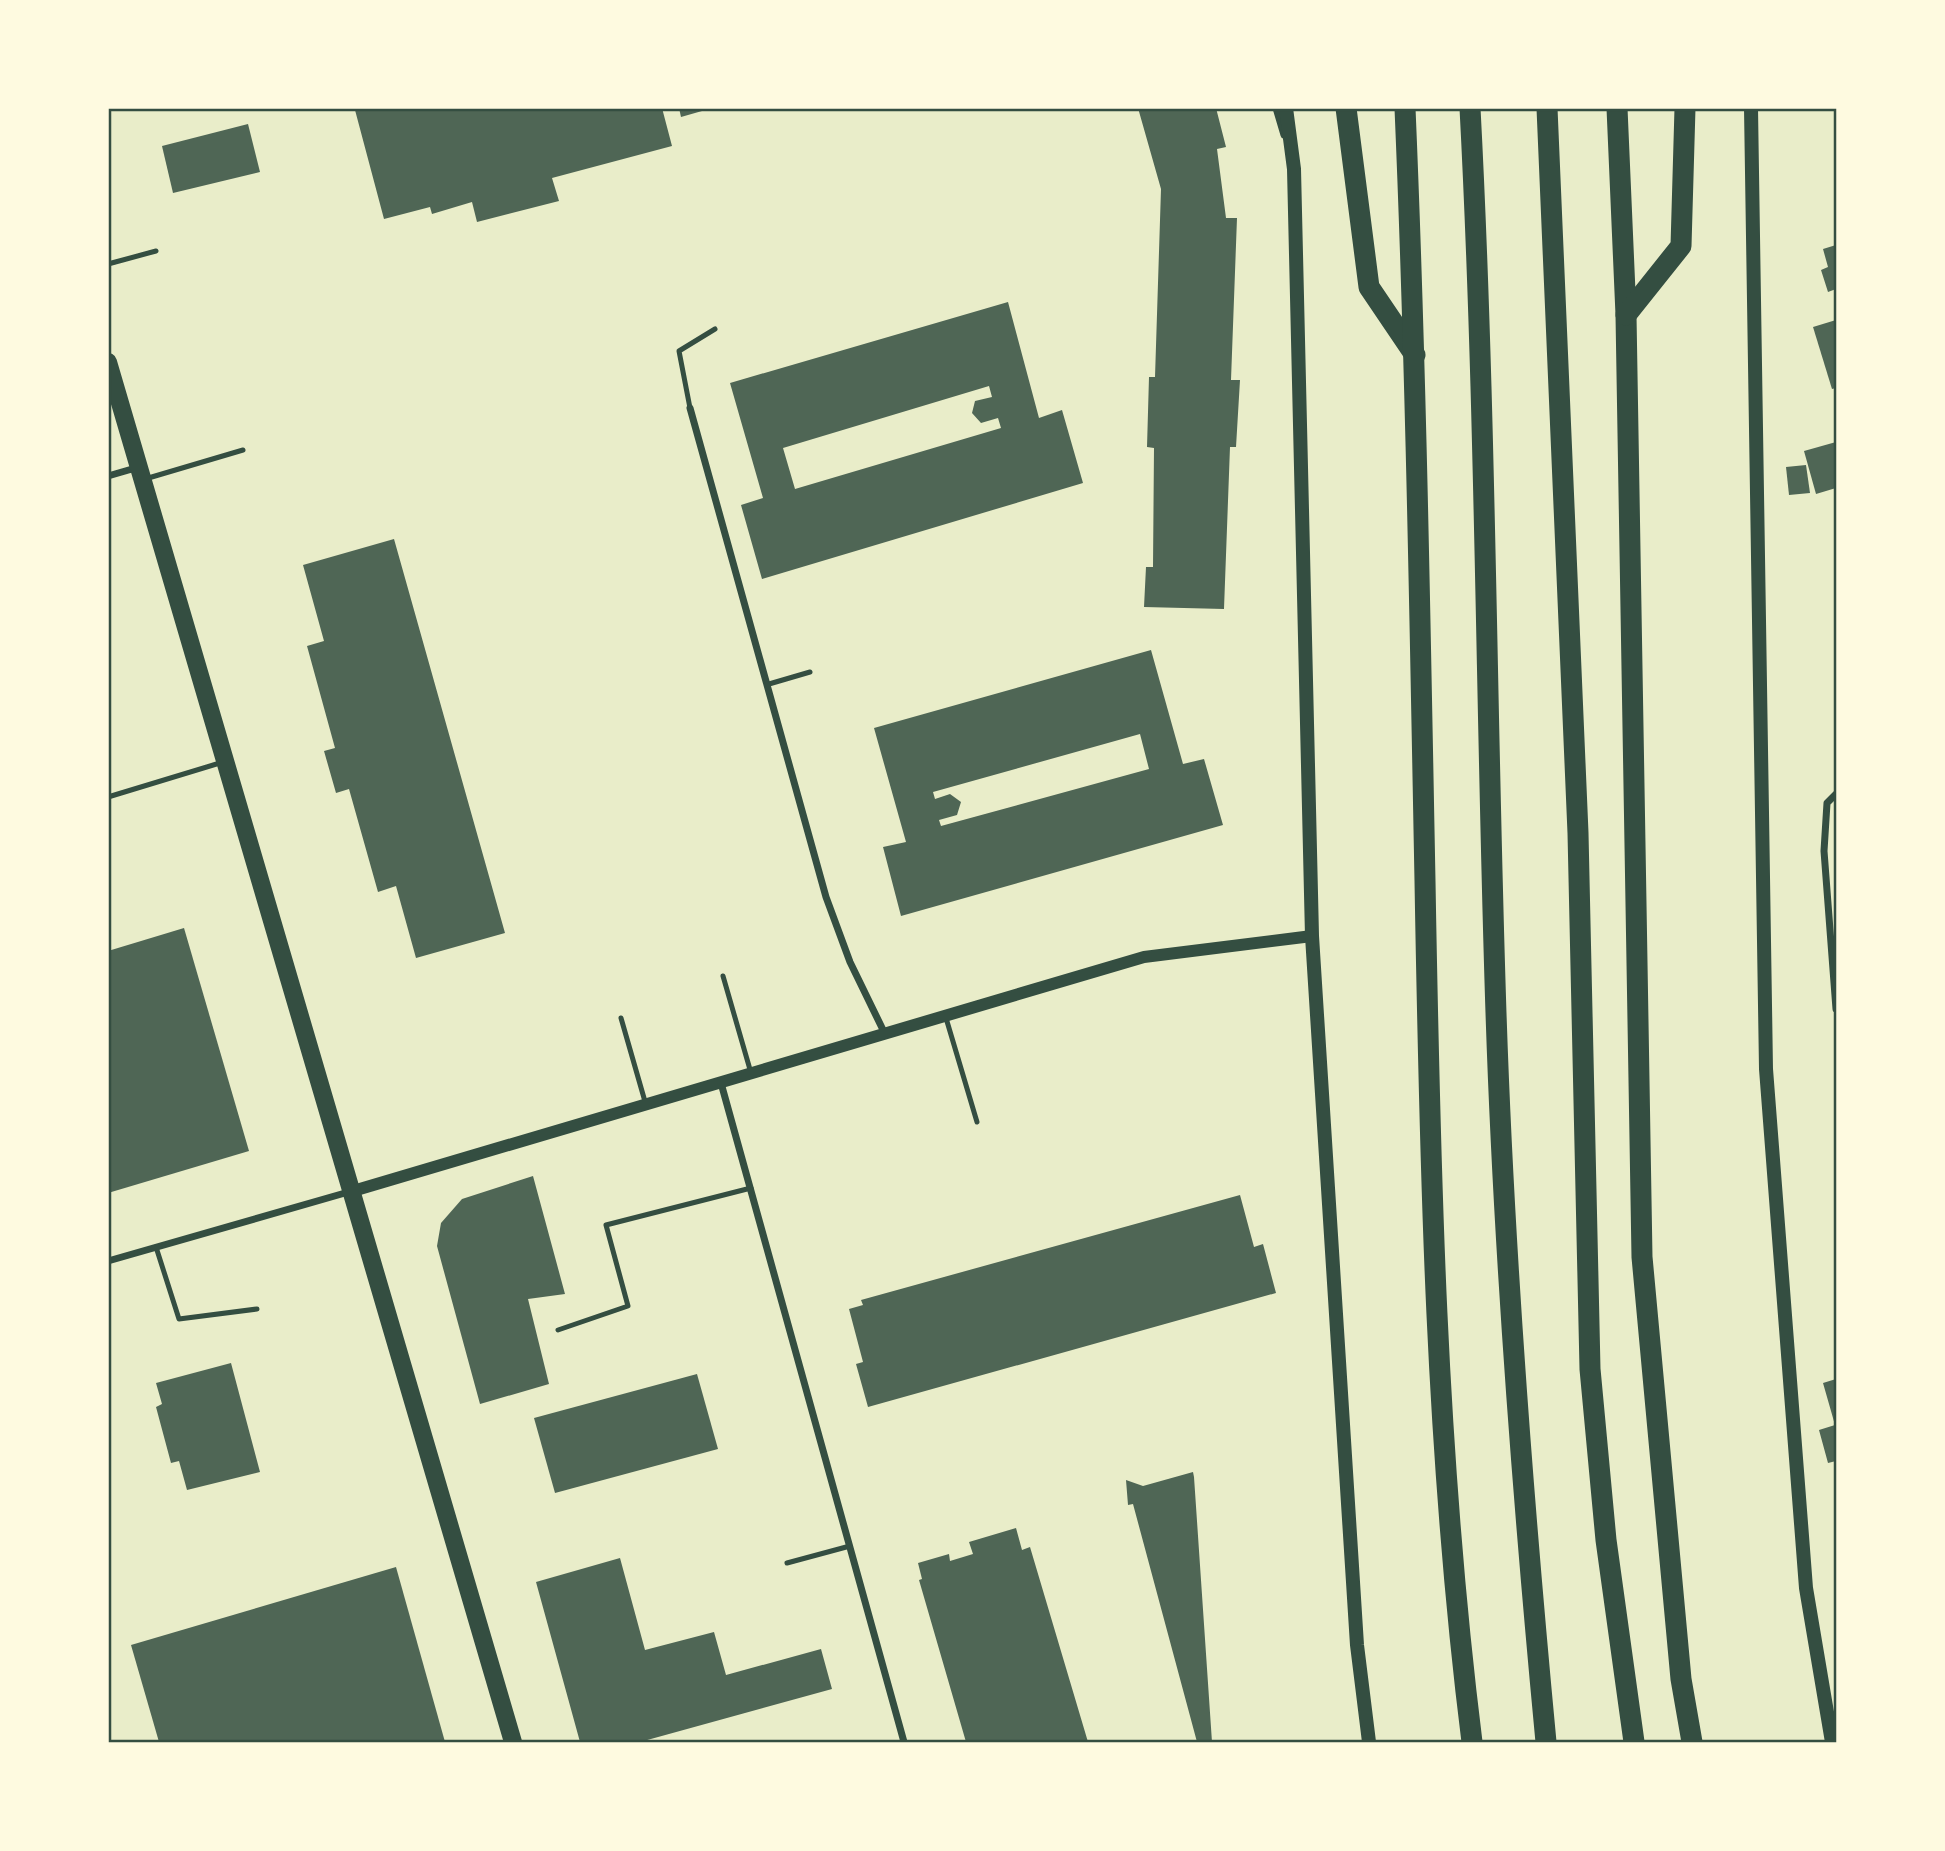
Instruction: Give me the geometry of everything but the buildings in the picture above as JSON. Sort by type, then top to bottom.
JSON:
[{"type":"highway","points":[[1346,108],[1369,287],[1416,356]]},
{"type":"highway","points":[[1405,108],[1416,356],[1436,1329],[1454,1596],[1472,1742]]},
{"type":"highway","points":[[1470,108],[1480,315],[1496,1015],[1520,1470],[1546,1742]]},
{"type":"highway","points":[[1547,108],[1578,833],[1590,1369],[1606,1540],[1634,1742]]},
{"type":"highway","points":[[1617,108],[1626,315],[1642,1256],[1681,1679],[1692,1742]]},
{"type":"highway","points":[[1626,315],[1681,246],[1685,108]]},
{"type":"main road","points":[[1286,108],[1294,169],[1312,936],[1357,1645],[1369,1742]]},
{"type":"main road","points":[[1751,108],[1766,1069],[1806,1588],[1832,1742]]},
{"type":"main road","points":[[108,362],[513,1742]]},
{"type":"street","points":[[1276,108],[1294,169]]},
{"type":"street","points":[[690,408],[827,897],[850,962],[885,1034]]},
{"type":"street","points":[[108,477],[141,473]]},
{"type":"street","points":[[1836,793],[1827,803],[1824,851],[1836,1009]]},
{"type":"street","points":[[108,1261],[1144,957],[1312,936]]},
{"type":"street","points":[[721,1083],[904,1742]]},
{"type":"lane","points":[[108,264],[156,251]]},
{"type":"lane","points":[[690,408],[679,351],[715,329]]},
{"type":"lane","points":[[141,473],[243,450]]},
{"type":"lane","points":[[769,684],[810,672]]},
{"type":"lane","points":[[108,797],[226,761]]},
{"type":"lane","points":[[723,976],[751,1073]]},
{"type":"lane","points":[[945,1016],[977,1122]]},
{"type":"lane","points":[[621,1018],[646,1105]]},
{"type":"lane","points":[[558,1330],[628,1306],[606,1225],[751,1188]]},
{"type":"lane","points":[[156,1247],[180,1319],[257,1309]]},
{"type":"lane","points":[[788,1563],[850,1546]]}]
